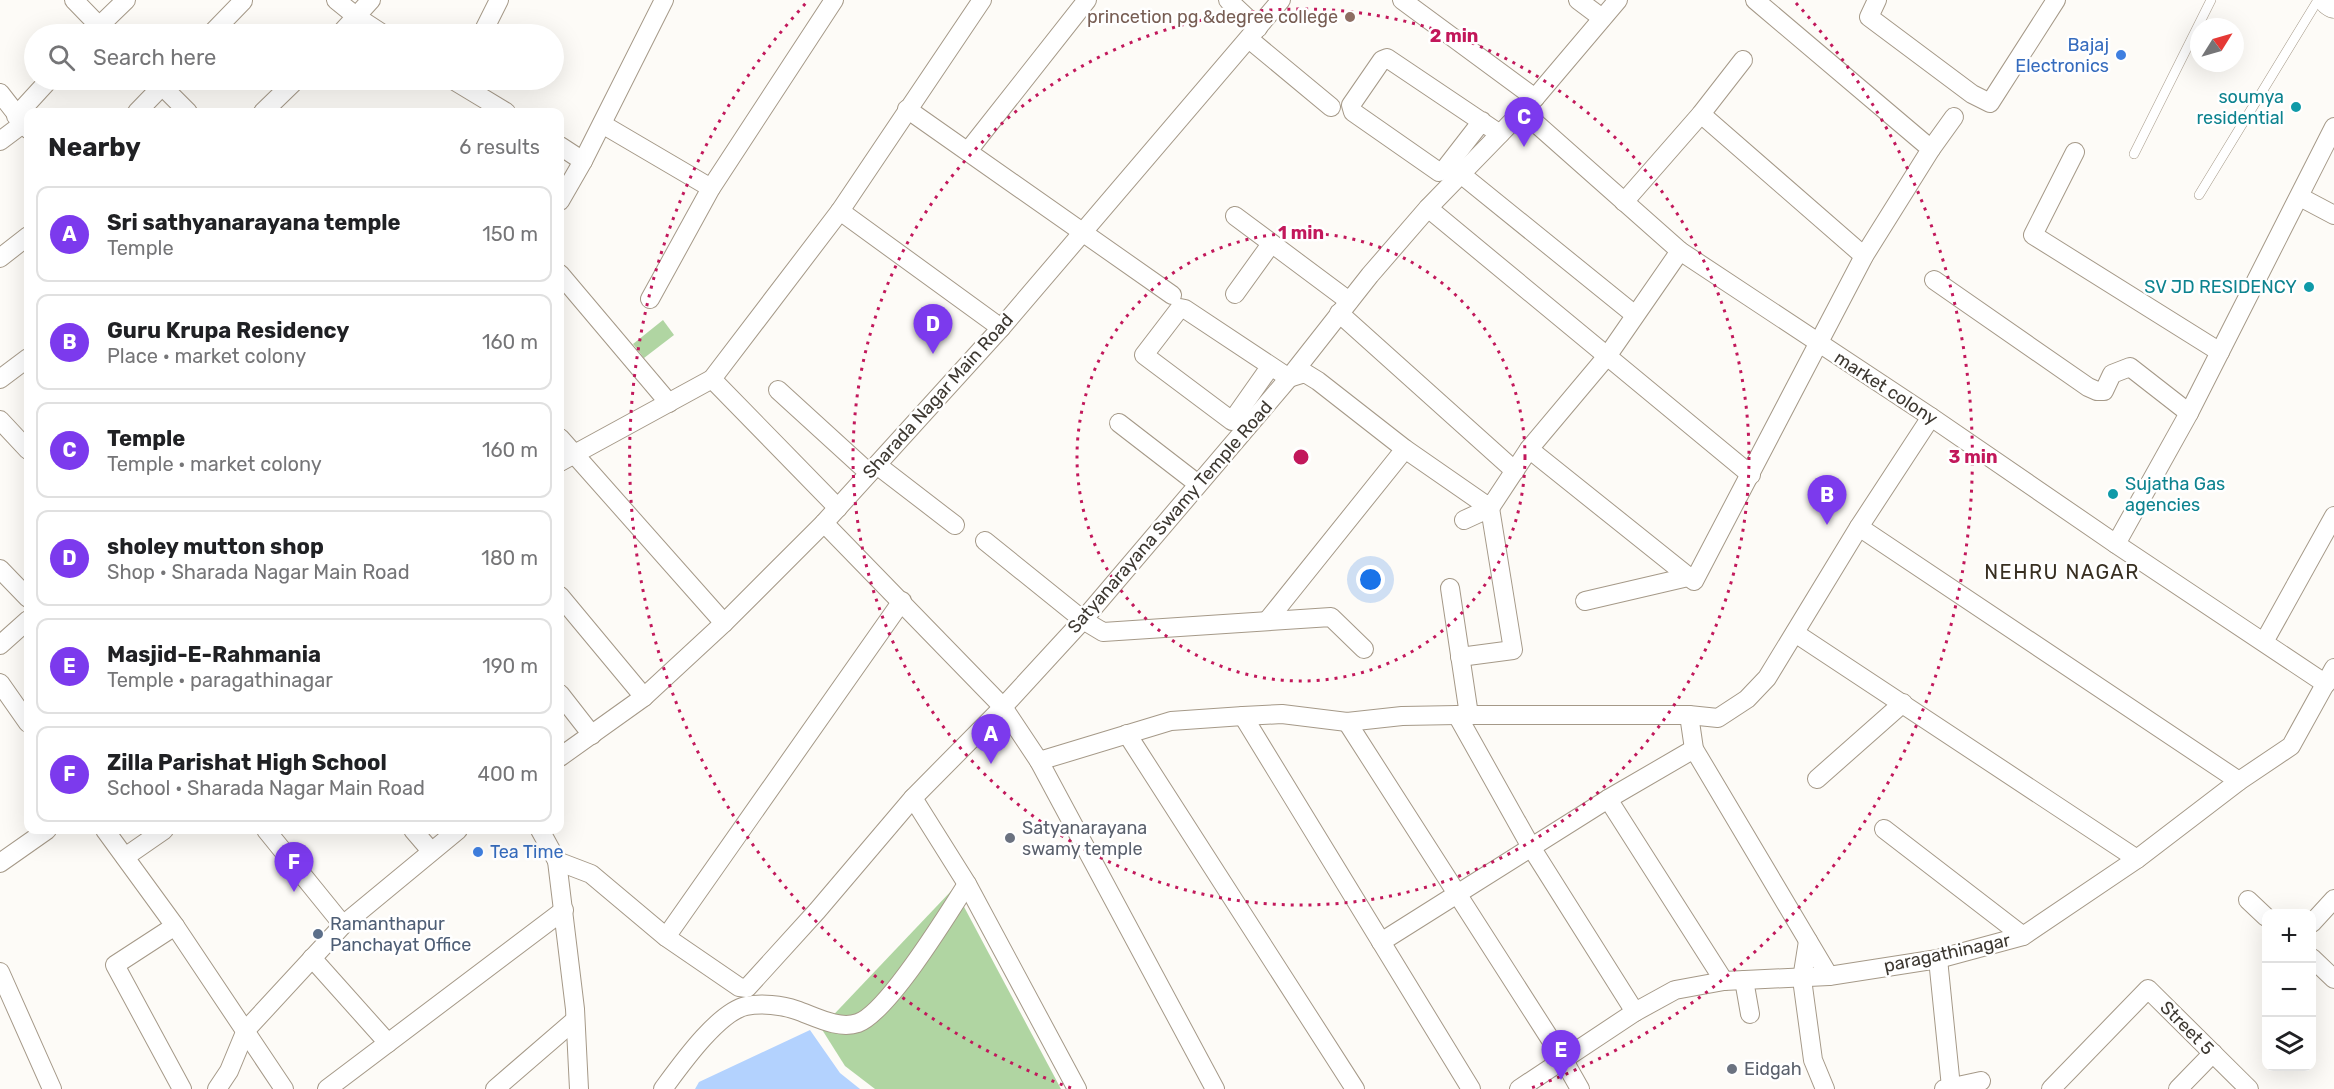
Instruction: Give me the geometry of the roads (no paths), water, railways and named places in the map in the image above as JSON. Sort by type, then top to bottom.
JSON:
[{"type":"street","points":[[74,0],[93,24]]},
{"type":"street","points":[[106,24],[126,0]]},
{"type":"street","points":[[336,0],[368,24]]},
{"type":"street","points":[[350,24],[371,0]]},
{"type":"street","points":[[488,24],[499,0]]},
{"type":"street","points":[[564,194],[664,0]]},
{"type":"street","points":[[650,299],[711,188],[834,0]]},
{"type":"street","points":[[724,623],[567,458],[712,379],[840,211],[982,0]]},
{"type":"street","points":[[968,151],[1087,0]]},
{"type":"street","points":[[1228,0],[1253,33],[1331,107]]},
{"type":"street","name":"Sharada Nagar Main Road","points":[[564,754],[644,697],[724,623],[824,523],[1001,328],[1281,0]]},
{"type":"street","name":"market colony","points":[[1402,0],[1529,105],[1624,202],[1680,251],[2264,642],[2330,676]]},
{"type":"street","points":[[1578,0],[1602,18]]},
{"type":"street","name":"Satyanarayana Swamy Temple Road","points":[[666,937],[739,987],[747,988],[817,911],[913,798],[1003,707],[1083,620],[1289,378],[1344,307],[1428,208],[1529,105],[1618,0]]},
{"type":"street","points":[[1755,0],[1931,149]]},
{"type":"street","points":[[1877,0],[1869,17],[1972,94],[1990,103],[2056,0]]},
{"type":"street","points":[[221,24],[243,1]]},
{"type":"street","points":[[1482,121],[1444,170],[1439,172],[1353,112],[1351,105],[1382,60],[1387,58],[1482,121],[1500,134]]},
{"type":"street","points":[[1624,202],[1701,114],[1743,60]]},
{"type":"street","points":[[32,108],[43,90]]},
{"type":"street","points":[[140,108],[155,90]]},
{"type":"street","points":[[170,90],[185,108]]},
{"type":"street","points":[[267,108],[286,90]]},
{"type":"street","points":[[472,90],[500,108]]},
{"type":"street","points":[[0,93],[23,122],[0,141]]},
{"type":"street","points":[[907,109],[1172,295]]},
{"type":"street","points":[[1701,114],[1864,256]]},
{"type":"street","points":[[1529,449],[1694,581],[1864,256],[1931,149],[1954,117]]},
{"type":"street","points":[[602,124],[711,188]]},
{"type":"street","points":[[2116,544],[2189,412],[2334,127]]},
{"type":"street","points":[[564,149],[583,161]]},
{"type":"street","points":[[2075,152],[2033,235],[2220,352]]},
{"type":"street","points":[[1462,175],[1635,315]]},
{"type":"street","points":[[2300,197],[2334,215]]},
{"type":"street","points":[[1428,208],[1751,474]]},
{"type":"street","points":[[840,211],[1001,328]]},
{"type":"street","points":[[1235,216],[1344,307],[1515,471]]},
{"type":"street","points":[[0,258],[24,239]]},
{"type":"street","points":[[1235,294],[1271,244]]},
{"type":"street","points":[[1464,520],[1490,508],[1529,449],[1608,354],[1680,251]]},
{"type":"street","points":[[564,279],[669,403]]},
{"type":"street","points":[[1934,280],[2088,387],[2104,391],[2112,374],[2130,367],[2189,412]]},
{"type":"street","points":[[1269,367],[1232,421],[1144,355],[1180,308],[1189,311],[1269,367],[1289,378],[1307,374],[1405,449],[1490,508],[1513,650],[1460,657]]},
{"type":"street","points":[[0,379],[24,361]]},
{"type":"street","points":[[712,379],[838,508]]},
{"type":"street","points":[[778,390],[873,469],[955,525]]},
{"type":"street","points":[[1381,942],[1608,799],[1691,732],[1747,699],[1767,678],[1859,527],[1931,417]]},
{"type":"street","points":[[0,420],[24,446]]},
{"type":"street","points":[[1119,423],[1198,484]]},
{"type":"street","points":[[1267,621],[1405,449]]},
{"type":"street","points":[[2264,642],[2334,516]]},
{"type":"street","points":[[824,523],[1003,707],[1039,760],[1215,1089]]},
{"type":"street","points":[[1859,527],[2239,781]]},
{"type":"street","points":[[985,541],[1083,620],[1103,632],[1331,617],[1364,649]]},
{"type":"street","points":[[0,569],[24,594]]},
{"type":"street","points":[[1585,601],[1688,578]]},
{"type":"street","points":[[1450,588],[1460,657],[1463,715],[1531,847],[1635,1012]]},
{"type":"street","points":[[564,601],[644,697]]},
{"type":"street","points":[[557,861],[591,874],[666,937],[902,601]]},
{"type":"street","points":[[0,645],[24,624]]},
{"type":"street","points":[[1795,633],[2137,859]]},
{"type":"street","name":"paragathinagar","points":[[1519,1089],[1635,1012],[1675,990],[1724,981],[1829,976],[1938,959],[2023,936],[2137,859],[2239,781],[2291,746],[2330,676]]},
{"type":"street","points":[[0,682],[24,717]]},
{"type":"street","points":[[564,699],[592,735]]},
{"type":"street","points":[[1817,779],[1903,703]]},
{"type":"street","points":[[1039,760],[1171,722],[1282,714],[1347,722],[1402,716],[1463,715],[1691,732]]},
{"type":"street","points":[[1243,716],[1471,1089]]},
{"type":"street","points":[[1347,722],[1580,1089]]},
{"type":"street","points":[[1691,732],[1829,976]]},
{"type":"street","points":[[1127,734],[1355,1089]]},
{"type":"street","points":[[913,798],[967,884],[1077,1089]]},
{"type":"street","points":[[1608,799],[1724,981]]},
{"type":"street","points":[[1884,829],[2023,936]]},
{"type":"street","points":[[0,863],[41,834]]},
{"type":"street","points":[[108,834],[175,926],[284,1089]]},
{"type":"street","points":[[125,857],[158,834]]},
{"type":"street","points":[[269,834],[343,925]]},
{"type":"street","points":[[416,834],[430,851]]},
{"type":"street","points":[[217,1089],[229,1071],[246,1030],[312,958],[343,925],[453,834]]},
{"type":"street","points":[[542,834],[557,861],[575,1020],[579,1089]]},
{"type":"street","points":[[663,1089],[702,1040],[744,1006],[757,1005],[796,1010],[809,1016],[846,1024],[855,1024],[863,1020],[892,994],[967,884]]},
{"type":"street","points":[[2316,919],[2334,899]]},
{"type":"street","points":[[2248,900],[2262,912]]},
{"type":"street","points":[[327,1089],[564,910]]},
{"type":"street","points":[[175,926],[115,965],[182,1089]]},
{"type":"street","points":[[1808,940],[1802,979],[1813,1060],[1825,1089]]},
{"type":"street","points":[[312,958],[388,1043]]},
{"type":"street","points":[[1938,959],[1948,1088],[1981,1081]]},
{"type":"street","points":[[2316,962],[2334,979]]},
{"type":"street","points":[[0,972],[52,1089]]},
{"type":"street","points":[[1744,980],[1750,1014]]},
{"type":"street","name":"Street 5","points":[[2051,1089],[2148,989],[2249,1089]]},
{"type":"street","points":[[495,1089],[575,1020]]},
{"type":"street","points":[[2178,1089],[2213,1053]]},
{"type":"lane","points":[[2134,154],[2211,0]]},
{"type":"lane","points":[[2199,195],[2318,0]]},
{"type":"water","points":[[810,1030],[840,1073],[860,1089],[695,1089],[699,1082]]},
{"type":"place","name":"princetion pg &degree college","points":[[1350,17]]},
{"type":"place","name":"Bajaj Electronics","points":[[2121,55]]},
{"type":"place","name":"soumya residential","points":[[2296,107]]},
{"type":"place","name":"Temple","points":[[1524,147]]},
{"type":"place","name":"SV JD RESIDENCY","points":[[2309,287]]},
{"type":"place","name":"sholey mutton shop","points":[[933,354]]},
{"type":"place","name":"Sujatha Gas agencies","points":[[2113,494]]},
{"type":"place","name":"Guru Krupa Residency","points":[[1827,525]]},
{"type":"place","name":"Sri sathyanarayana temple","points":[[991,764]]},
{"type":"place","name":"Satyanarayana swamy temple","points":[[1010,838]]},
{"type":"place","name":"Tea Time","points":[[478,852]]},
{"type":"place","name":"Zilla Parishat High School","points":[[294,892]]},
{"type":"place","name":"Ramanthapur Panchayat Office","points":[[318,934]]},
{"type":"place","name":"Eidgah","points":[[1732,1069]]},
{"type":"place","name":"Masjid-E-Rahmania","points":[[1561,1080]]},
{"type":"district","name":"NEHRU NAGAR","points":[[2062,572]]}]
